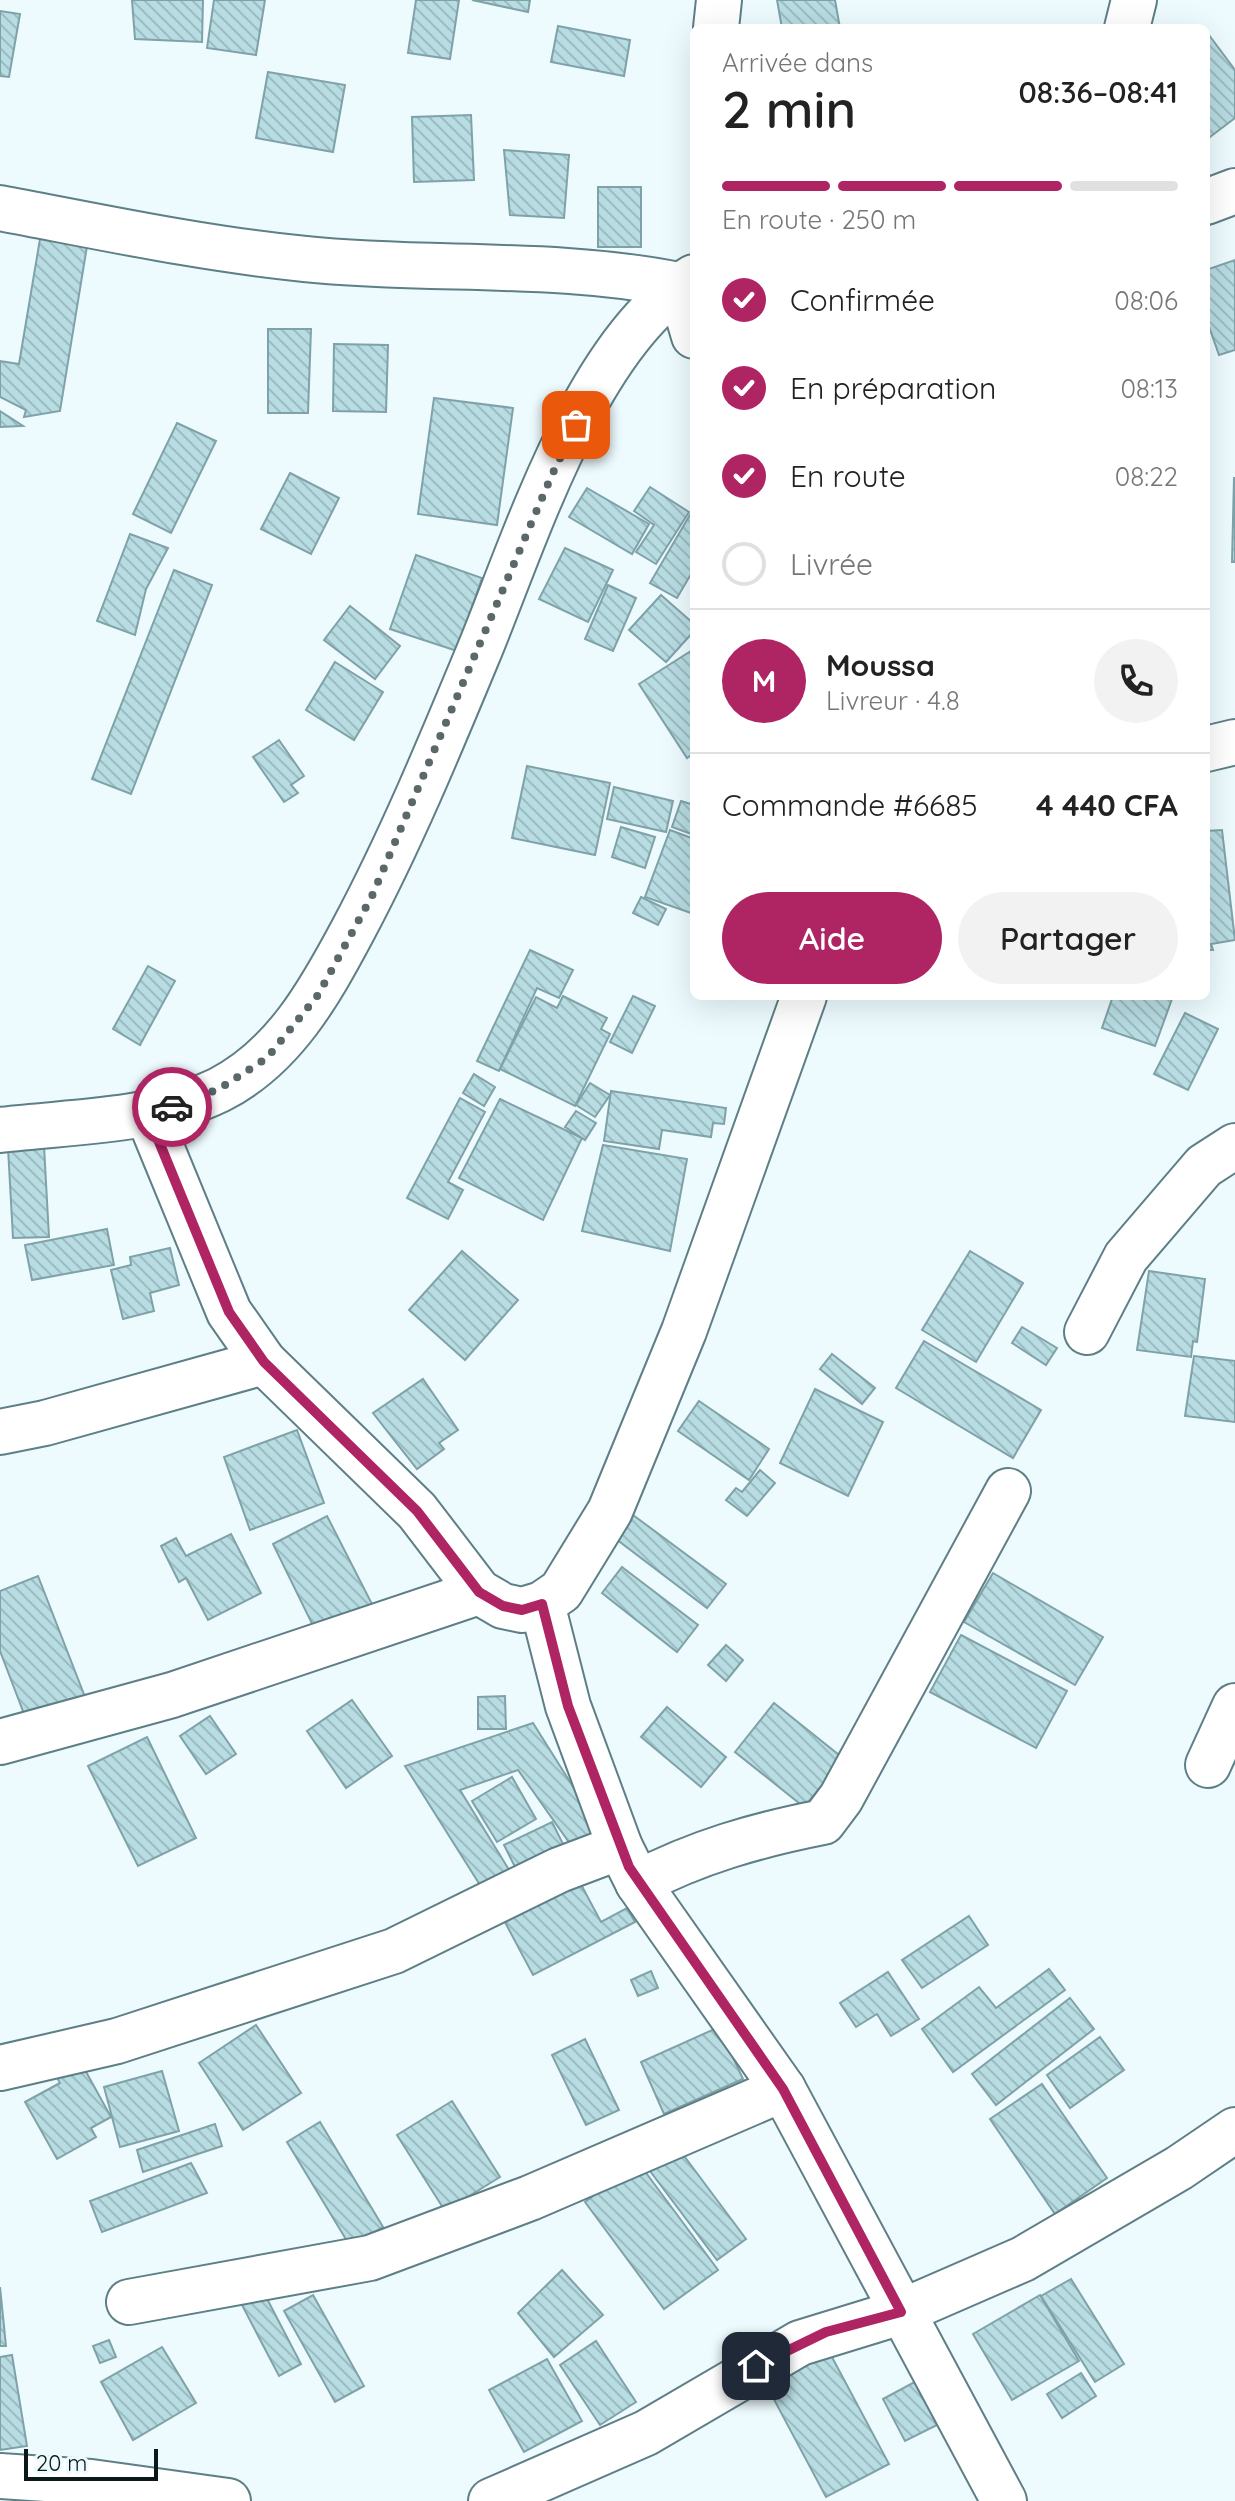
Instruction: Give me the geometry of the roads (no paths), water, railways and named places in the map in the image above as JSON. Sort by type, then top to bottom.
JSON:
[{"type":"street","points":[[716,24],[719,0]]},
{"type":"street","points":[[1128,24],[1134,0]]},
{"type":"street","points":[[1210,200],[1235,191]]},
{"type":"street","points":[[0,208],[307,260],[534,268],[687,281]]},
{"type":"street","points":[[687,281],[690,305]]},
{"type":"street","points":[[0,1130],[148,1115],[219,1089],[267,1058],[318,995],[372,896],[551,477],[589,400],[624,340],[687,281]]},
{"type":"street","points":[[1210,748],[1235,742]]},
{"type":"street","points":[[148,1115],[229,1312],[264,1362],[417,1511],[479,1592],[503,1606],[522,1610],[542,1604],[561,1591],[610,1511],[639,1446],[803,1000]]},
{"type":"street","points":[[1087,1332],[1126,1257],[1204,1166],[1235,1146]]},
{"type":"street","points":[[0,1432],[264,1362]]},
{"type":"street","points":[[0,2068],[117,2041],[394,1951],[559,1870],[678,1862],[731,1843],[823,1822],[841,1798],[1008,1491]]},
{"type":"street","points":[[0,1742],[172,1695],[479,1592]]},
{"type":"street","points":[[542,1604],[568,1706],[629,1865],[783,2089],[1004,2501]]},
{"type":"street","points":[[1208,1765],[1235,1706]]},
{"type":"street","points":[[129,2302],[370,2258],[530,2198],[783,2089]]},
{"type":"street","points":[[491,2501],[646,2433],[800,2343],[901,2312],[1023,2259],[1179,2168],[1235,2130]]},
{"type":"street","points":[[0,2476],[91,2482],[228,2501]]}]
